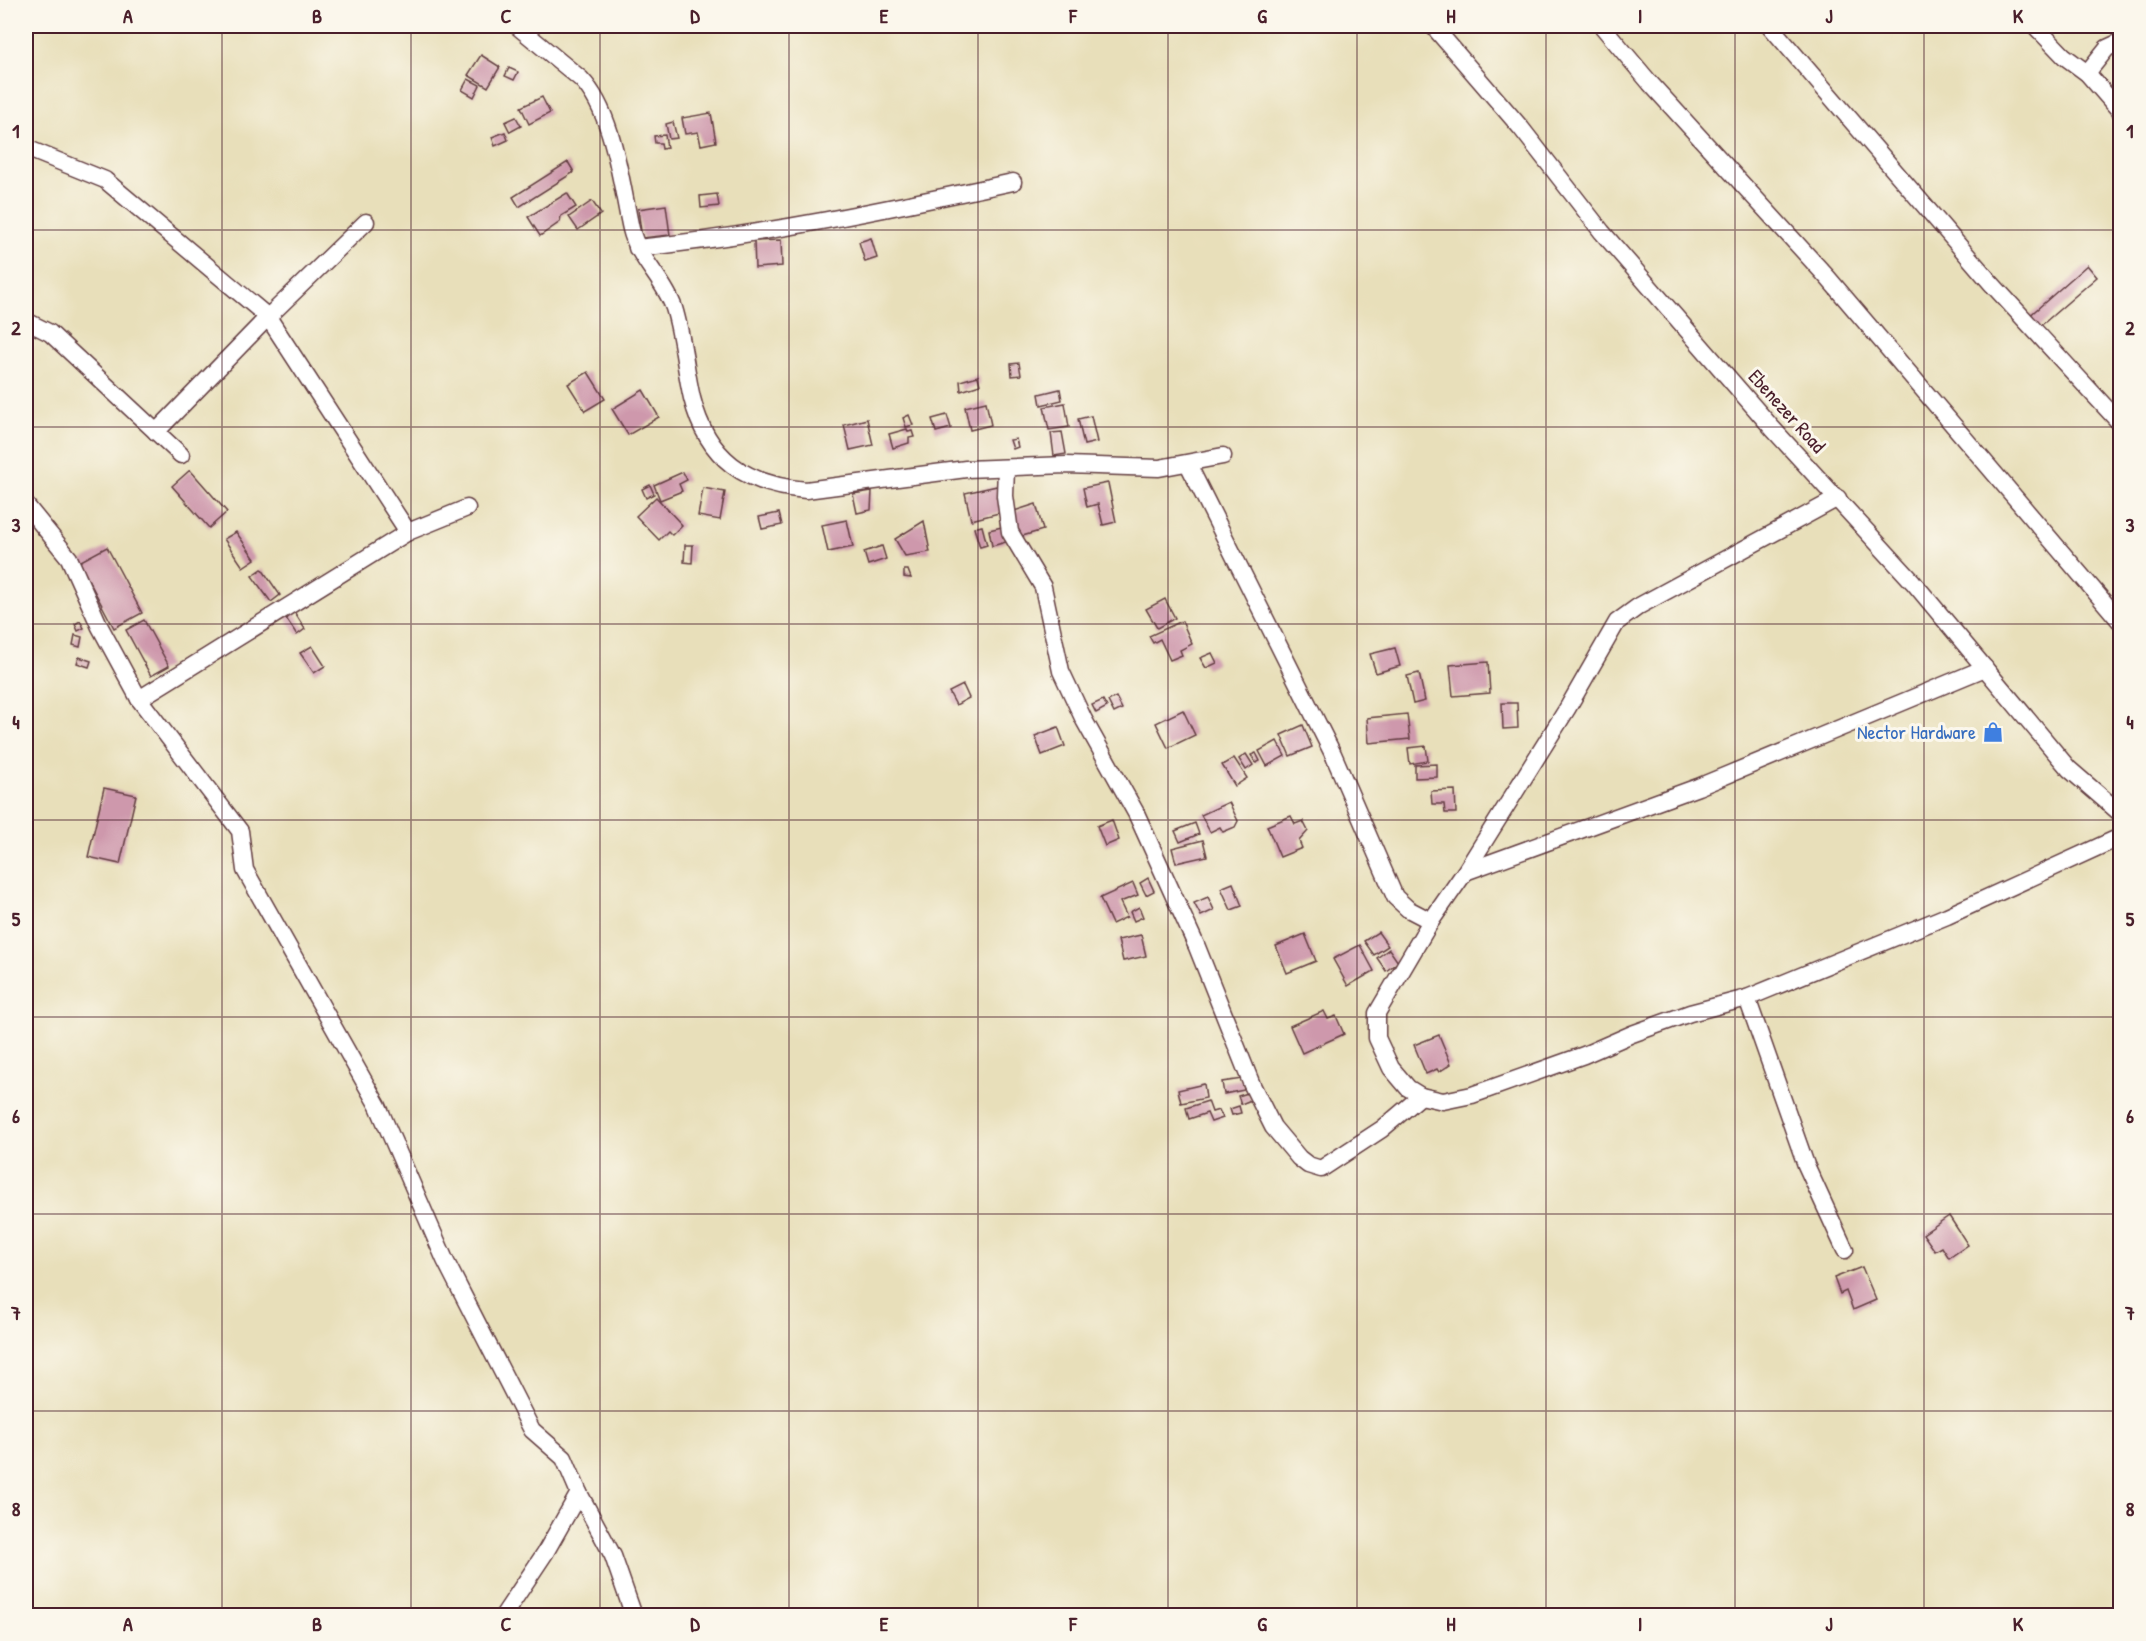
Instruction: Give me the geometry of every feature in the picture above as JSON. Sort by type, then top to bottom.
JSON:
[{"type":"street","points":[[517,26],[590,89],[608,133],[637,248],[667,291],[674,309],[692,400],[700,421],[720,456],[732,467],[784,488],[807,490],[966,469],[1066,465],[1159,468],[1224,456]]},
{"type":"street","name":"Ebenezer Road","points":[[1433,26],[1521,128],[1602,232],[1773,429],[1838,498],[2069,769],[2121,813]]},
{"type":"street","points":[[1602,26],[1658,92],[1828,278],[2121,621]]},
{"type":"street","points":[[1770,26],[1991,283],[2121,423]]},
{"type":"street","points":[[2035,26],[2064,56],[2087,73],[2121,111]]},
{"type":"street","points":[[2087,73],[2107,48],[2121,42]]},
{"type":"street","points":[[26,148],[105,180],[268,316],[408,532]]},
{"type":"street","points":[[637,248],[712,241],[781,229],[1013,182]]},
{"type":"street","points":[[156,432],[268,316],[366,222]]},
{"type":"street","points":[[26,321],[50,333],[181,455]]},
{"type":"street","points":[[1188,464],[1333,754],[1395,897],[1408,909],[1431,921]]},
{"type":"street","points":[[1006,468],[1005,496],[1010,532],[1043,587],[1061,671],[1084,720],[1136,813],[1197,947],[1252,1085],[1273,1127],[1299,1158],[1308,1165],[1321,1169],[1382,1129],[1421,1096]]},
{"type":"street","points":[[1838,498],[1639,606],[1617,622],[1567,709],[1466,872],[1431,921],[1375,1019],[1377,1038],[1391,1068],[1408,1088],[1421,1096],[1443,1101],[1472,1095],[1584,1055],[1671,1020],[1747,998],[1947,916],[2121,837]]},
{"type":"street","points":[[26,505],[69,558],[100,627],[139,699],[240,831],[245,870],[378,1106],[445,1260],[532,1430],[564,1458],[579,1493],[613,1556],[634,1616]]},
{"type":"street","points":[[139,699],[408,532],[467,508]]},
{"type":"street","points":[[1466,872],[1698,787],[1985,668]]},
{"type":"street","points":[[1747,998],[1806,1165],[1845,1250]]},
{"type":"street","points":[[503,1616],[545,1552],[579,1493]]},
{"type":"building","points":[[481,55],[500,67],[488,87],[468,75]]},
{"type":"building","points":[[509,68],[518,72],[514,80],[505,76]]},
{"type":"building","points":[[468,79],[480,85],[474,97],[462,90]]},
{"type":"building","points":[[542,97],[550,113],[529,124],[521,107]]},
{"type":"building","points":[[711,113],[716,142],[701,145],[698,132],[685,134],[682,118]]},
{"type":"building","points":[[516,117],[521,126],[510,132],[505,122]]},
{"type":"building","points":[[673,122],[677,138],[669,139],[666,124]]},
{"type":"building","points":[[505,132],[508,140],[495,146],[492,137]]},
{"type":"building","points":[[665,135],[667,148],[662,149],[661,143],[655,143],[654,136]]},
{"type":"building","points":[[568,162],[574,172],[519,207],[513,197]]},
{"type":"building","points":[[567,193],[576,207],[561,216],[560,222],[540,236],[528,217]]},
{"type":"building","points":[[717,194],[719,206],[701,208],[700,196]]},
{"type":"building","points":[[592,201],[601,214],[578,230],[569,217]]},
{"type":"building","points":[[666,205],[670,235],[642,238],[638,209]]},
{"type":"building","points":[[871,238],[877,258],[865,262],[859,242]]},
{"type":"building","points":[[781,240],[782,266],[755,268],[754,241]]},
{"type":"building","points":[[2087,265],[2097,277],[2037,329],[2027,318]]},
{"type":"building","points":[[1019,363],[1021,375],[1012,376],[1011,364]]},
{"type":"building","points":[[588,372],[605,399],[585,411],[568,384]]},
{"type":"building","points":[[978,376],[980,385],[961,391],[960,381]]},
{"type":"building","points":[[1060,389],[1062,400],[1041,405],[1039,394]]},
{"type":"building","points":[[643,390],[659,417],[628,435],[612,409]]},
{"type":"building","points":[[986,402],[991,425],[970,430],[965,407]]},
{"type":"building","points":[[1065,403],[1069,427],[1049,430],[1044,407]]},
{"type":"building","points":[[909,415],[913,425],[906,427],[903,418]]},
{"type":"building","points":[[947,415],[951,428],[936,432],[932,419]]},
{"type":"building","points":[[1091,416],[1097,442],[1084,445],[1078,419]]},
{"type":"building","points":[[867,419],[873,445],[850,450],[844,425]]},
{"type":"building","points":[[907,429],[908,432],[912,431],[914,437],[909,438],[909,443],[893,448],[889,434]]},
{"type":"building","points":[[1062,432],[1066,454],[1054,456],[1051,433]]},
{"type":"building","points":[[1016,439],[1018,447],[1013,449],[1010,440]]},
{"type":"building","points":[[190,470],[227,512],[209,528],[172,486]]},
{"type":"building","points":[[683,472],[687,480],[679,484],[682,491],[660,500],[654,485]]},
{"type":"building","points":[[1108,483],[1116,522],[1103,525],[1098,504],[1087,507],[1083,488]]},
{"type":"building","points":[[650,485],[654,494],[646,498],[642,489]]},
{"type":"building","points":[[997,486],[1003,512],[971,520],[965,493]]},
{"type":"building","points":[[703,488],[725,492],[720,520],[698,516]]},
{"type":"building","points":[[872,491],[871,510],[857,513],[853,494]]},
{"type":"building","points":[[656,497],[682,525],[672,535],[668,531],[659,540],[636,516]]},
{"type":"building","points":[[1036,504],[1043,530],[1019,537],[1011,512]]},
{"type":"building","points":[[779,513],[782,525],[762,529],[759,517]]},
{"type":"building","points":[[847,520],[853,547],[828,552],[822,525]]},
{"type":"building","points":[[924,521],[930,552],[905,556],[895,539]]},
{"type":"building","points":[[982,526],[987,545],[980,547],[974,528]]},
{"type":"building","points":[[1002,527],[1006,542],[992,546],[989,530]]},
{"type":"building","points":[[236,532],[255,559],[243,567],[224,539]]},
{"type":"building","points":[[685,545],[693,545],[692,563],[684,562]]},
{"type":"building","points":[[882,546],[886,559],[868,565],[864,552]]},
{"type":"building","points":[[107,547],[142,613],[114,628],[79,562]]},
{"type":"building","points":[[262,569],[280,595],[271,602],[252,576]]},
{"type":"building","points":[[904,570],[908,570],[911,578],[904,577]]},
{"type":"building","points":[[1165,599],[1175,618],[1157,628],[1146,609]]},
{"type":"building","points":[[293,610],[305,629],[297,635],[284,615]]},
{"type":"building","points":[[144,620],[169,666],[151,676],[126,630]]},
{"type":"building","points":[[80,621],[84,628],[78,631],[75,624]]},
{"type":"building","points":[[1182,621],[1192,644],[1180,650],[1182,655],[1170,660],[1160,639],[1153,643],[1149,636]]},
{"type":"building","points":[[75,635],[82,637],[80,647],[73,645]]},
{"type":"building","points":[[312,646],[325,666],[314,673],[300,653]]},
{"type":"building","points":[[1395,648],[1400,666],[1376,673],[1370,654]]},
{"type":"building","points":[[1212,653],[1217,663],[1206,668],[1200,658]]},
{"type":"building","points":[[79,657],[91,661],[89,667],[77,663]]},
{"type":"building","points":[[1488,662],[1490,693],[1453,696],[1450,665]]},
{"type":"building","points":[[1419,673],[1425,701],[1413,704],[1407,676]]},
{"type":"building","points":[[963,685],[969,698],[956,705],[949,692]]},
{"type":"building","points":[[1116,697],[1122,709],[1114,713],[1108,701]]},
{"type":"building","points":[[1103,700],[1107,707],[1096,713],[1092,705]]},
{"type":"building","points":[[1502,703],[1517,703],[1518,728],[1503,729]]},
{"type":"building","points":[[1183,710],[1195,735],[1168,748],[1156,723]]},
{"type":"building","points":[[1407,714],[1410,739],[1369,743],[1367,718]]},
{"type":"building","points":[[1303,725],[1312,747],[1290,756],[1281,735]]},
{"type":"building","points":[[1058,727],[1065,746],[1042,755],[1035,736]]},
{"type":"building","points":[[1277,741],[1285,756],[1267,766],[1259,751]]},
{"type":"building","points":[[1426,746],[1428,761],[1410,764],[1408,748]]},
{"type":"building","points":[[1256,753],[1260,761],[1256,763],[1251,755]]},
{"type":"building","points":[[1246,754],[1253,765],[1246,770],[1239,759]]},
{"type":"building","points":[[1234,758],[1247,778],[1235,786],[1222,765]]},
{"type":"building","points":[[1437,764],[1437,777],[1415,778],[1415,765]]},
{"type":"building","points":[[104,788],[136,795],[120,864],[88,857]]},
{"type":"building","points":[[1455,790],[1456,813],[1445,813],[1444,804],[1432,804],[1431,791]]},
{"type":"building","points":[[1229,802],[1238,821],[1235,827],[1223,832],[1220,827],[1210,832],[1201,815]]},
{"type":"building","points":[[1291,816],[1295,824],[1303,821],[1308,831],[1299,841],[1302,848],[1280,857],[1267,826]]},
{"type":"building","points":[[1112,820],[1119,840],[1105,846],[1097,826]]},
{"type":"building","points":[[1195,823],[1199,834],[1180,842],[1175,831]]},
{"type":"building","points":[[1203,840],[1207,856],[1176,863],[1172,848]]},
{"type":"building","points":[[1148,878],[1154,891],[1146,895],[1140,883]]},
{"type":"building","points":[[1133,883],[1138,895],[1120,902],[1127,917],[1112,924],[1100,898]]},
{"type":"building","points":[[1233,883],[1242,906],[1231,910],[1221,888]]},
{"type":"building","points":[[1208,897],[1214,910],[1201,916],[1194,903]]},
{"type":"building","points":[[1139,907],[1143,917],[1134,921],[1130,912]]},
{"type":"building","points":[[1378,932],[1388,946],[1374,955],[1364,941]]},
{"type":"building","points":[[1305,934],[1316,961],[1287,973],[1276,946]]},
{"type":"building","points":[[1141,935],[1146,956],[1123,961],[1118,940]]},
{"type":"building","points":[[1360,945],[1374,971],[1348,986],[1333,959]]},
{"type":"building","points":[[1389,949],[1398,962],[1386,971],[1377,958]]},
{"type":"building","points":[[1324,1011],[1328,1019],[1336,1016],[1344,1034],[1302,1053],[1290,1026]]},
{"type":"building","points":[[1439,1035],[1451,1064],[1439,1072],[1437,1069],[1426,1074],[1414,1045]]},
{"type":"building","points":[[1242,1079],[1244,1090],[1224,1094],[1222,1082]]},
{"type":"building","points":[[1204,1084],[1206,1098],[1181,1103],[1178,1090]]},
{"type":"building","points":[[1248,1093],[1251,1100],[1241,1104],[1238,1096]]},
{"type":"building","points":[[1208,1101],[1212,1112],[1219,1110],[1223,1118],[1211,1122],[1207,1113],[1189,1119],[1186,1108]]},
{"type":"building","points":[[1239,1106],[1241,1113],[1232,1115],[1230,1109]]},
{"type":"building","points":[[1949,1216],[1968,1245],[1949,1258],[1942,1247],[1935,1251],[1923,1234]]},
{"type":"building","points":[[1862,1267],[1876,1300],[1853,1310],[1846,1291],[1840,1294],[1834,1278]]},
{"type":"place","name":"Nector Hardware","points":[[1993,732]]}]
